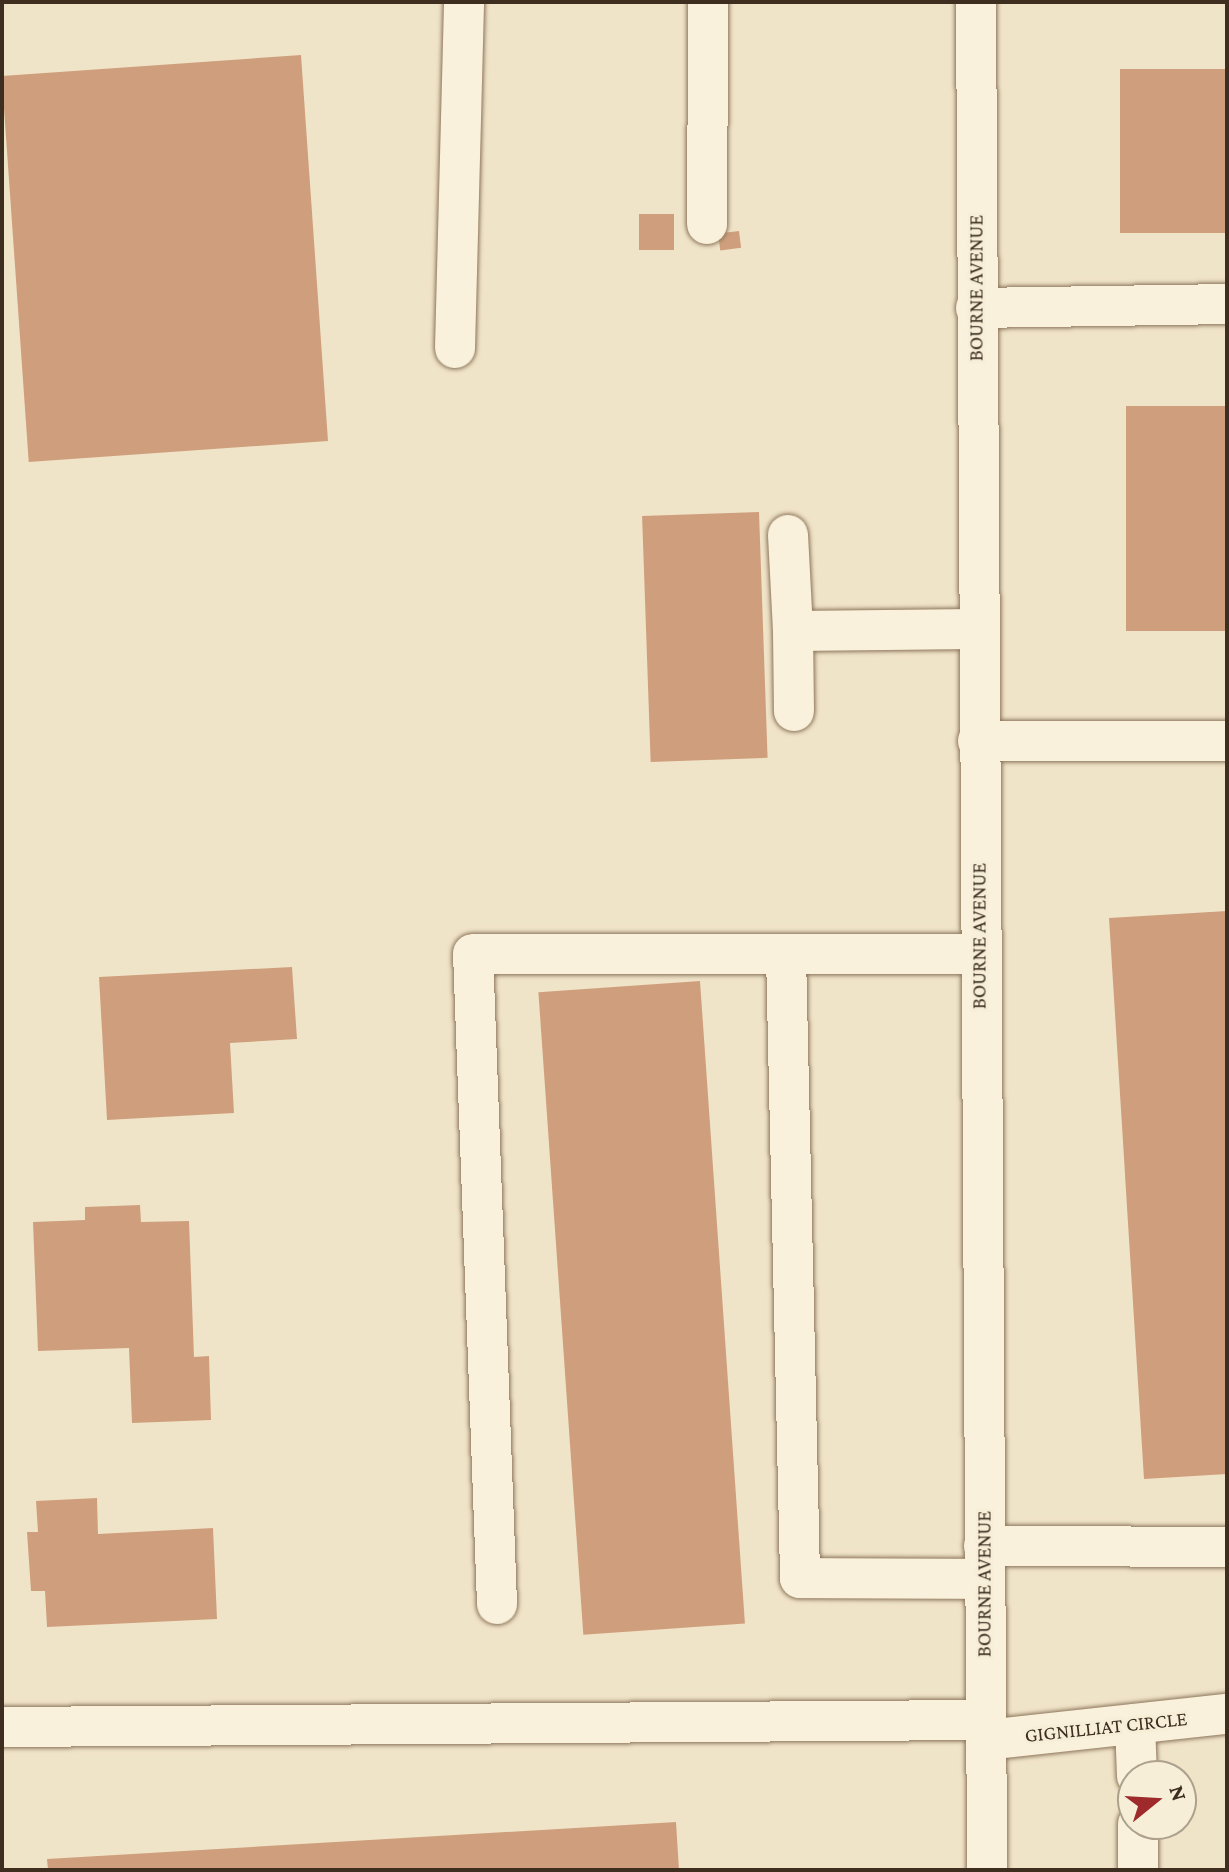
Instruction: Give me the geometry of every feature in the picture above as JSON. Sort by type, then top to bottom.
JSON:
[{"type":"street","points":[[455,348],[464,2]]},
{"type":"street","points":[[707,224],[708,2]]},
{"type":"street","name":"BOURNE AVENUE","points":[[976,2],[977,629],[987,1870]]},
{"type":"street","points":[[976,308],[1227,304]]},
{"type":"street","points":[[788,535],[794,711]]},
{"type":"street","points":[[793,631],[977,629]]},
{"type":"street","points":[[978,741],[1227,741]]},
{"type":"street","points":[[497,1604],[473,954],[980,954]]},
{"type":"street","points":[[786,954],[800,1578],[984,1562],[1227,1547]]},
{"type":"street","name":"GIGNILLIAT CIRCLE","points":[[2,1727],[985,1730],[1135,1724],[1227,1714]]},
{"type":"street","points":[[1135,1724],[1136,1760]]},
{"type":"street","points":[[1138,1840],[1138,1870]]},
{"type":"building","points":[[301,55],[328,441],[29,462],[2,76]]},
{"type":"building","points":[[1120,69],[1227,69],[1227,233],[1120,233]]},
{"type":"building","points":[[639,214],[674,214],[674,250],[639,250]]},
{"type":"building","points":[[739,231],[741,248],[720,250],[718,234]]},
{"type":"building","points":[[1126,406],[1227,406],[1227,631],[1126,631]]},
{"type":"building","points":[[759,512],[768,758],[651,762],[642,516]]},
{"type":"building","points":[[1227,911],[1227,1474],[1144,1479],[1109,918]]},
{"type":"building","points":[[292,967],[297,1039],[230,1043],[234,1113],[107,1120],[99,977]]},
{"type":"building","points":[[700,981],[745,1623],[583,1635],[538,992]]},
{"type":"building","points":[[140,1205],[141,1222],[189,1221],[194,1357],[209,1356],[211,1420],[132,1423],[129,1348],[38,1351],[33,1222],[85,1220],[85,1207]]},
{"type":"building","points":[[97,1498],[98,1534],[213,1528],[217,1619],[47,1627],[45,1591],[31,1591],[27,1532],[38,1532],[36,1501]]},
{"type":"building","points":[[676,1822],[679,1870],[48,1870],[47,1859]]}]
